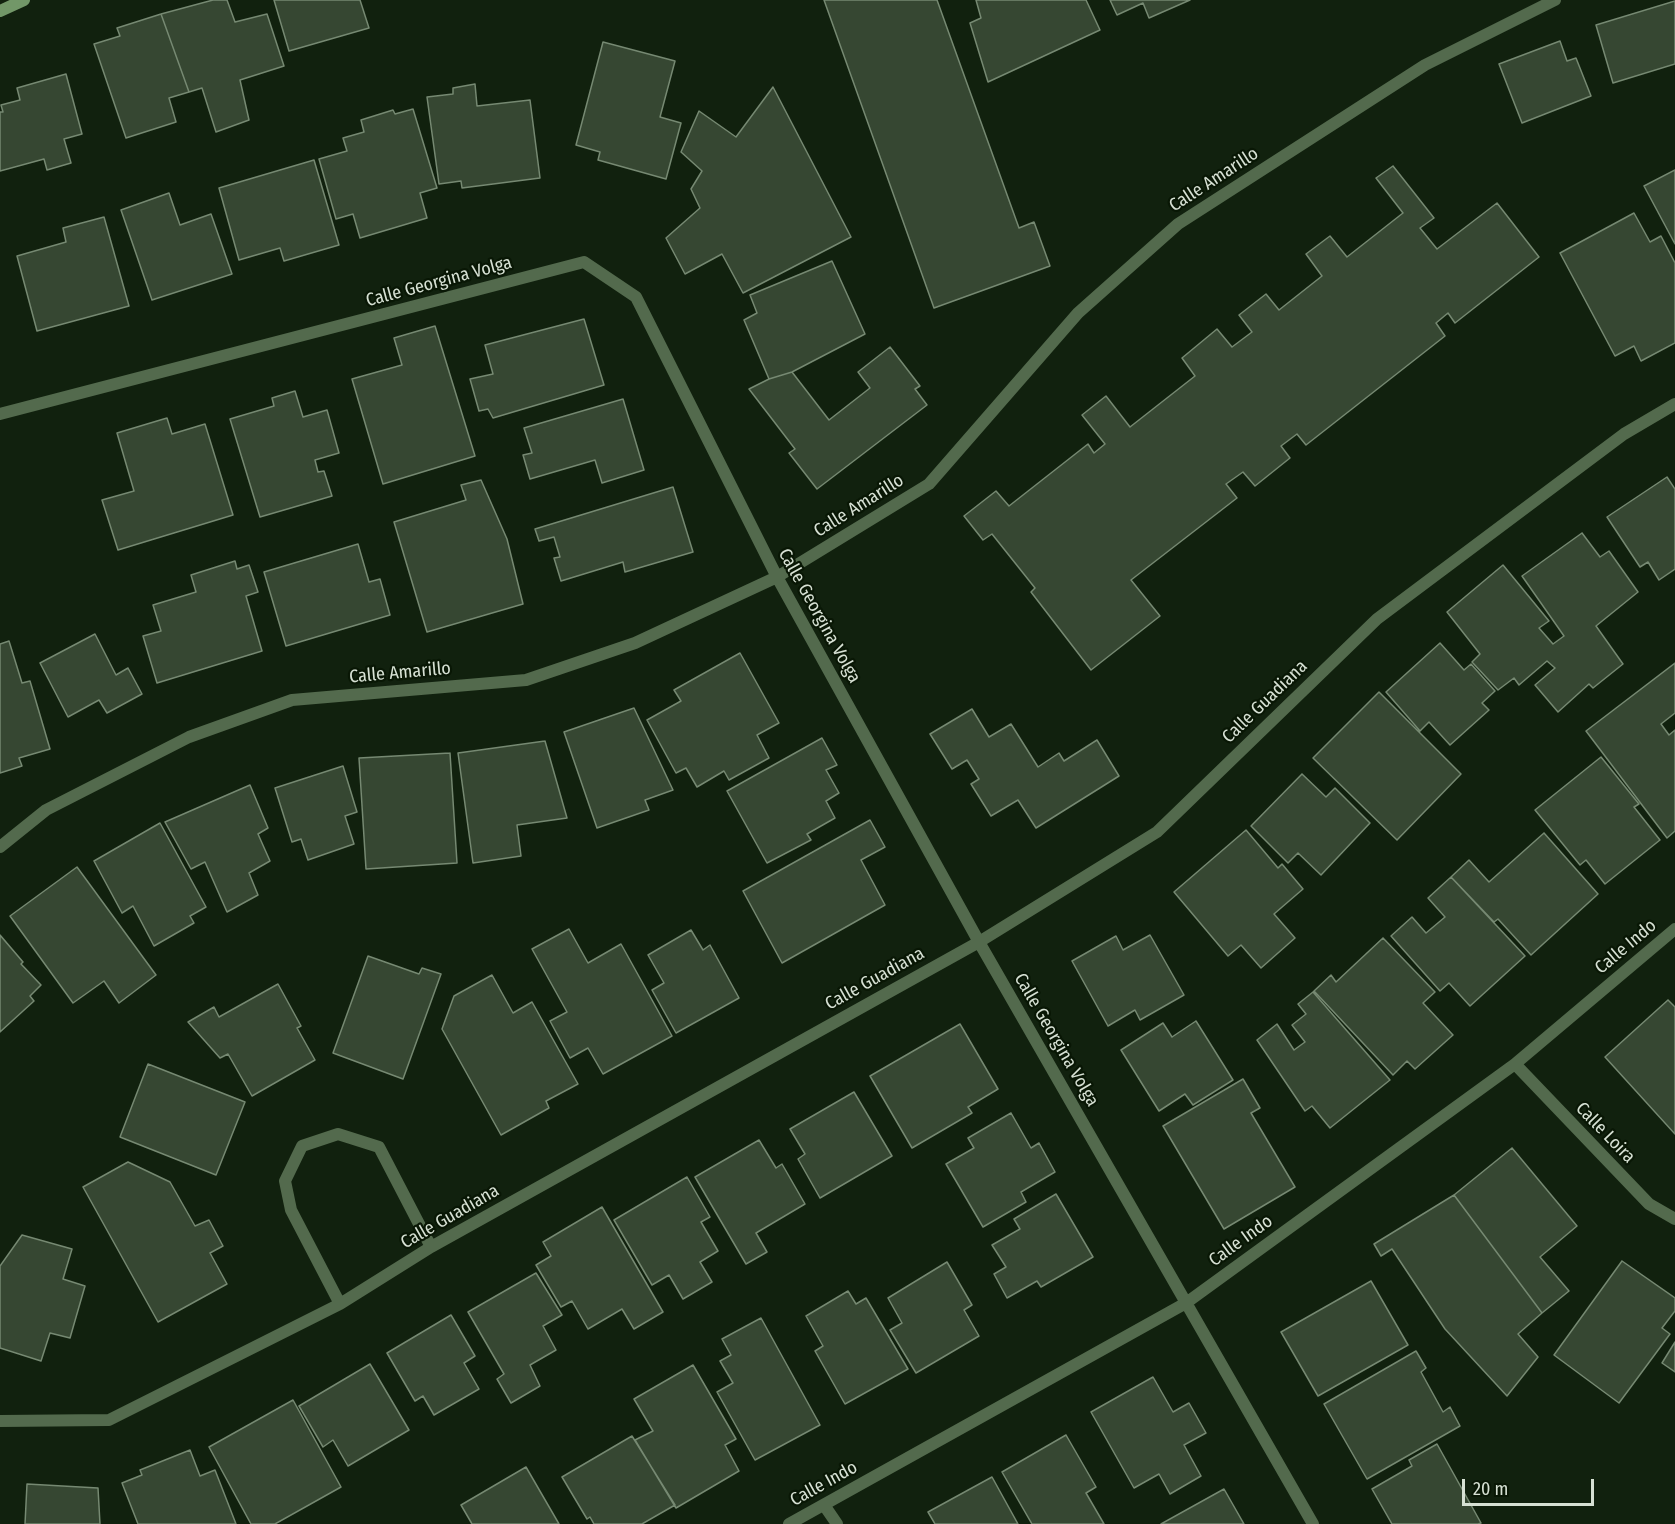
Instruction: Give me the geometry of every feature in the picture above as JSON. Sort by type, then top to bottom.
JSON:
[{"type":"street","points":[[0,11],[24,0]]},
{"type":"street","name":"Calle Amarillo","points":[[0,847],[46,810],[189,737],[292,700],[526,680],[635,643],[777,577],[929,484],[1078,313],[1178,224],[1425,65],[1554,0]]},
{"type":"street","name":"Calle Georgina Volga","points":[[0,414],[585,262],[636,297],[777,577],[979,942],[1313,1524]]},
{"type":"street","name":"Calle Guadiana","points":[[0,1421],[110,1420],[340,1304],[431,1247],[979,942],[1157,832],[1377,619],[1624,434],[1675,404]]},
{"type":"street","name":"Calle Indo","points":[[789,1524],[1186,1303],[1515,1064],[1675,929]]},
{"type":"street","name":"Calle Loira","points":[[1515,1064],[1649,1204],[1675,1219]]},
{"type":"street","points":[[340,1304],[291,1210],[285,1181],[302,1146],[338,1134],[379,1147],[431,1247]]},
{"type":"street","points":[[824,1505],[837,1524]]},
{"type":"building","points":[[213,0],[227,0],[235,22],[267,14],[284,66],[240,80],[249,120],[216,132],[202,88],[189,92],[161,14]]},
{"type":"building","points":[[274,0],[360,0],[369,28],[289,51]]},
{"type":"building","points":[[824,0],[937,0],[1019,228],[1034,222],[1050,266],[934,308]]},
{"type":"building","points":[[976,0],[1086,0],[1100,30],[988,82],[970,23],[981,18]]},
{"type":"building","points":[[1110,0],[1190,0],[1149,18],[1143,3],[1117,15]]},
{"type":"building","points":[[1675,1],[1675,64],[1613,83],[1596,25]]},
{"type":"building","points":[[161,14],[189,92],[169,98],[176,122],[126,138],[94,44],[120,36],[117,28]]},
{"type":"building","points":[[1560,41],[1567,61],[1576,58],[1591,96],[1522,123],[1499,64]]},
{"type":"building","points":[[603,42],[675,61],[660,117],[681,123],[666,179],[598,160],[600,152],[576,145]]},
{"type":"building","points":[[66,74],[82,134],[64,139],[71,163],[47,170],[44,159],[0,171],[0,112],[3,112],[1,105],[20,100],[17,88]]},
{"type":"building","points":[[475,84],[477,106],[530,100],[540,178],[462,188],[461,181],[439,184],[427,97],[453,94],[453,88]]},
{"type":"building","points":[[773,87],[851,237],[743,293],[722,254],[685,274],[666,238],[700,208],[691,189],[702,171],[681,152],[699,111],[736,137]]},
{"type":"building","points":[[413,109],[437,188],[420,193],[427,218],[360,238],[353,214],[336,219],[319,159],[347,151],[343,138],[364,132],[361,120],[393,110],[395,114]]},
{"type":"building","points":[[314,160],[339,245],[284,261],[280,248],[239,260],[219,188]]},
{"type":"building","points":[[1393,166],[1434,218],[1420,228],[1437,249],[1497,203],[1539,257],[1455,323],[1448,313],[1436,323],[1445,336],[1306,445],[1297,434],[1281,446],[1290,458],[1255,486],[1243,472],[1226,484],[1237,498],[1131,580],[1160,616],[1091,670],[1031,592],[1035,588],[992,534],[983,540],[964,516],[996,491],[1009,506],[1088,444],[1094,453],[1105,444],[1082,415],[1106,396],[1130,427],[1195,376],[1182,358],[1217,329],[1232,347],[1252,332],[1239,315],[1266,294],[1279,310],[1322,276],[1306,254],[1330,236],[1347,257],[1403,213],[1376,178]]},
{"type":"building","points":[[1675,170],[1675,244],[1644,186]]},
{"type":"building","points":[[169,193],[180,225],[211,214],[232,274],[152,300],[121,210]]},
{"type":"building","points":[[1634,213],[1650,242],[1661,236],[1675,263],[1675,343],[1641,361],[1634,346],[1615,356],[1560,253]]},
{"type":"building","points":[[104,217],[129,306],[37,331],[17,256],[66,242],[63,228]]},
{"type":"building","points":[[832,261],[865,334],[792,372],[769,379],[744,320],[757,313],[750,295]]},
{"type":"building","points":[[584,319],[604,385],[493,418],[488,409],[479,411],[470,379],[493,374],[485,345]]},
{"type":"building","points":[[435,326],[475,456],[383,484],[352,379],[402,365],[394,338]]},
{"type":"building","points":[[890,347],[920,386],[915,389],[927,405],[817,489],[789,453],[795,449],[749,389],[769,379],[792,372],[829,420],[870,388],[858,372]]},
{"type":"building","points":[[295,391],[303,417],[327,410],[339,453],[315,460],[318,472],[324,471],[332,496],[260,517],[230,419],[274,406],[272,398]]},
{"type":"building","points":[[623,399],[644,470],[602,483],[595,460],[530,479],[523,455],[532,453],[524,428]]},
{"type":"building","points":[[167,418],[172,434],[205,424],[233,515],[118,550],[102,500],[134,491],[117,433]]},
{"type":"building","points":[[1667,477],[1675,489],[1675,569],[1659,580],[1648,562],[1640,567],[1607,517]]},
{"type":"building","points":[[481,480],[507,539],[523,604],[427,632],[394,522],[466,500],[461,485]]},
{"type":"building","points":[[673,487],[693,552],[625,572],[623,562],[561,581],[554,558],[560,557],[554,537],[539,541],[535,529]]},
{"type":"building","points":[[1582,533],[1600,557],[1609,551],[1638,592],[1596,626],[1623,664],[1593,688],[1589,684],[1558,712],[1535,685],[1555,668],[1547,661],[1519,685],[1514,678],[1498,690],[1472,662],[1480,654],[1447,612],[1503,565],[1549,621],[1539,628],[1553,644],[1564,636],[1522,576]]},
{"type":"building","points":[[358,544],[369,582],[380,579],[390,615],[286,646],[264,572]]},
{"type":"building","points":[[235,561],[237,569],[249,565],[258,592],[246,596],[262,651],[157,683],[143,636],[161,631],[153,605],[196,592],[191,575]]},
{"type":"building","points":[[95,634],[116,675],[128,668],[142,694],[107,713],[99,700],[68,717],[40,663]]},
{"type":"building","points":[[9,641],[22,683],[30,681],[50,749],[19,758],[22,766],[0,773],[0,644]]},
{"type":"building","points":[[1440,643],[1464,670],[1471,664],[1495,691],[1482,703],[1489,710],[1450,745],[1429,722],[1420,731],[1386,692]]},
{"type":"building","points":[[740,653],[779,723],[757,735],[769,758],[729,780],[724,771],[697,787],[686,768],[676,773],[647,720],[681,701],[674,690]]},
{"type":"building","points":[[1675,663],[1675,713],[1661,724],[1669,735],[1675,730],[1675,831],[1667,838],[1586,731]]},
{"type":"building","points":[[1379,692],[1461,774],[1397,840],[1313,758]]},
{"type":"building","points":[[634,708],[673,790],[645,800],[649,810],[597,828],[564,732]]},
{"type":"building","points":[[972,709],[989,737],[1011,724],[1038,767],[1059,753],[1064,761],[1097,740],[1119,776],[1036,828],[1018,800],[991,816],[971,784],[979,779],[967,760],[952,769],[930,734]]},
{"type":"building","points":[[822,738],[837,765],[826,770],[839,793],[826,801],[835,818],[807,834],[811,840],[767,863],[727,791]]},
{"type":"building","points":[[545,741],[567,818],[517,825],[521,856],[473,863],[458,753]]},
{"type":"building","points":[[450,753],[457,863],[366,869],[359,758]]},
{"type":"building","points":[[1601,757],[1639,804],[1634,807],[1660,840],[1605,884],[1586,860],[1580,865],[1535,810]]},
{"type":"building","points":[[343,766],[357,812],[345,816],[354,844],[308,860],[301,839],[292,842],[275,788]]},
{"type":"building","points":[[1302,774],[1326,797],[1335,788],[1370,823],[1321,875],[1298,853],[1288,863],[1251,826]]},
{"type":"building","points":[[250,785],[268,828],[258,834],[270,861],[249,873],[258,895],[227,912],[205,862],[191,869],[165,822]]},
{"type":"building","points":[[870,820],[885,847],[861,860],[885,905],[782,963],[743,891]]},
{"type":"building","points":[[160,823],[206,907],[190,916],[194,923],[154,946],[133,906],[122,913],[94,861]]},
{"type":"building","points":[[1246,830],[1278,868],[1282,864],[1303,889],[1274,914],[1295,938],[1261,968],[1241,945],[1228,956],[1174,892]]},
{"type":"building","points":[[1544,833],[1598,894],[1531,955],[1498,919],[1494,922],[1451,877],[1469,860],[1489,882]]},
{"type":"building","points":[[77,867],[156,975],[119,1003],[104,981],[73,1003],[10,916]]},
{"type":"building","points":[[1451,877],[1525,956],[1470,1006],[1449,983],[1440,991],[1391,936],[1412,917],[1426,933],[1445,917],[1428,898]]},
{"type":"building","points":[[569,929],[588,963],[621,944],[672,1036],[603,1074],[588,1048],[570,1058],[550,1021],[567,1012],[532,949]]},
{"type":"building","points":[[691,930],[703,950],[710,945],[739,998],[676,1033],[652,990],[664,983],[648,955]]},
{"type":"building","points":[[0,935],[23,962],[21,964],[41,985],[30,996],[34,1001],[0,1032]]},
{"type":"building","points":[[1150,935],[1184,995],[1140,1020],[1135,1010],[1108,1026],[1072,961],[1116,936],[1123,950]]},
{"type":"building","points":[[1383,938],[1435,992],[1423,1003],[1453,1035],[1415,1069],[1407,1061],[1393,1075],[1314,991],[1331,975],[1336,982]]},
{"type":"building","points":[[368,956],[419,974],[422,968],[441,974],[403,1079],[333,1053]]},
{"type":"building","points":[[492,975],[513,1013],[532,1002],[578,1084],[546,1101],[549,1108],[501,1135],[442,1029],[454,996]]},
{"type":"building","points":[[278,984],[301,1026],[297,1028],[315,1060],[252,1096],[228,1054],[220,1058],[188,1022],[214,1007],[219,1017]]},
{"type":"building","points":[[1313,992],[1390,1080],[1330,1128],[1312,1106],[1305,1111],[1257,1040],[1277,1024],[1294,1050],[1305,1042],[1292,1025],[1306,1014],[1298,1004]]},
{"type":"building","points":[[1668,1000],[1675,1007],[1675,1134],[1605,1057]]},
{"type":"building","points":[[1196,1021],[1233,1080],[1193,1105],[1185,1094],[1159,1111],[1121,1050],[1163,1023],[1172,1037]]},
{"type":"building","points":[[960,1024],[998,1089],[968,1107],[972,1113],[912,1148],[870,1076]]},
{"type":"building","points":[[148,1064],[245,1102],[216,1175],[120,1137]]},
{"type":"building","points":[[1243,1079],[1260,1108],[1251,1113],[1295,1187],[1224,1229],[1163,1126]]},
{"type":"building","points":[[854,1092],[892,1156],[820,1198],[798,1159],[805,1154],[790,1129]]},
{"type":"building","points":[[1011,1113],[1031,1148],[1039,1143],[1055,1172],[1021,1192],[1026,1202],[983,1227],[946,1164],[974,1148],[968,1138]]},
{"type":"building","points":[[759,1140],[776,1168],[782,1164],[805,1204],[756,1233],[767,1252],[746,1264],[695,1177]]},
{"type":"building","points":[[1512,1148],[1577,1226],[1540,1257],[1569,1291],[1542,1313],[1454,1195]]},
{"type":"building","points":[[128,1162],[170,1182],[195,1226],[209,1220],[223,1246],[210,1253],[227,1284],[158,1322],[83,1187]]},
{"type":"building","points":[[687,1177],[710,1217],[701,1222],[718,1251],[700,1262],[712,1282],[683,1299],[669,1275],[652,1285],[614,1220]]},
{"type":"building","points":[[1056,1194],[1093,1257],[1041,1287],[1037,1281],[1007,1298],[994,1274],[1006,1267],[992,1245],[1020,1229],[1014,1219]]},
{"type":"building","points":[[1454,1195],[1542,1313],[1518,1334],[1538,1357],[1507,1396],[1445,1329],[1392,1249],[1381,1256],[1374,1244]]},
{"type":"building","points":[[602,1207],[663,1312],[634,1329],[622,1309],[588,1329],[572,1301],[561,1307],[536,1265],[551,1256],[543,1242]]},
{"type":"building","points":[[22,1235],[72,1249],[63,1279],[85,1286],[70,1338],[50,1333],[41,1361],[0,1348],[0,1266]]},
{"type":"building","points":[[1622,1261],[1675,1298],[1675,1311],[1662,1328],[1670,1334],[1619,1403],[1554,1355]]},
{"type":"building","points":[[947,1262],[972,1305],[964,1310],[979,1336],[916,1373],[890,1330],[902,1323],[888,1298]]},
{"type":"building","points":[[536,1273],[562,1315],[543,1326],[556,1350],[530,1365],[540,1386],[511,1403],[497,1379],[504,1374],[468,1312]]},
{"type":"building","points":[[1371,1281],[1408,1345],[1318,1396],[1281,1332]]},
{"type":"building","points":[[848,1291],[856,1304],[866,1298],[908,1369],[845,1404],[815,1351],[823,1346],[806,1316]]},
{"type":"building","points":[[451,1315],[475,1356],[464,1363],[479,1389],[434,1415],[423,1396],[415,1401],[387,1353]]},
{"type":"building","points":[[761,1318],[820,1425],[755,1460],[717,1392],[733,1383],[720,1361],[731,1355],[722,1339]]},
{"type":"building","points":[[1675,1342],[1675,1372],[1662,1363]]},
{"type":"building","points":[[1416,1351],[1426,1368],[1421,1372],[1443,1412],[1450,1407],[1460,1426],[1367,1479],[1324,1404]]},
{"type":"building","points":[[370,1364],[409,1430],[348,1466],[333,1440],[323,1447],[299,1406]]},
{"type":"building","points":[[693,1365],[736,1439],[725,1445],[739,1471],[676,1508],[635,1440],[653,1431],[634,1399]]},
{"type":"building","points":[[1153,1377],[1173,1412],[1189,1403],[1206,1433],[1184,1445],[1201,1476],[1170,1494],[1159,1474],[1134,1488],[1091,1412]]},
{"type":"building","points":[[293,1400],[341,1487],[275,1524],[251,1524],[209,1447]]},
{"type":"building","points":[[1066,1435],[1096,1487],[1086,1493],[1104,1524],[1032,1524],[1002,1472]]},
{"type":"building","points":[[632,1436],[675,1505],[642,1524],[594,1524],[590,1517],[587,1519],[562,1477]]},
{"type":"building","points":[[1437,1444],[1481,1523],[1392,1524],[1372,1489],[1412,1466],[1409,1460]]},
{"type":"building","points":[[190,1450],[200,1476],[215,1470],[236,1524],[138,1524],[122,1483],[142,1475],[140,1470]]},
{"type":"building","points":[[526,1467],[559,1524],[472,1524],[461,1505]]},
{"type":"building","points":[[992,1477],[1018,1524],[935,1524],[928,1512]]},
{"type":"building","points":[[27,1484],[98,1488],[100,1524],[25,1524]]},
{"type":"building","points":[[1224,1489],[1244,1524],[1161,1524]]}]
